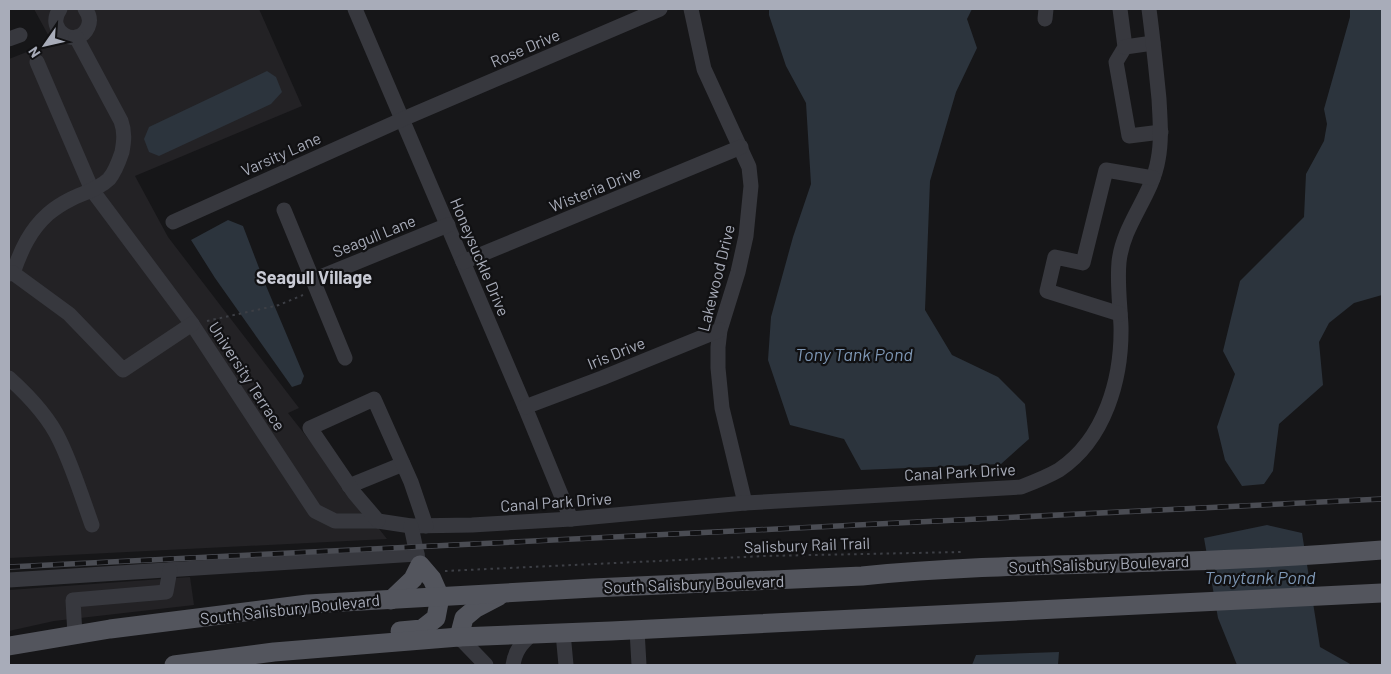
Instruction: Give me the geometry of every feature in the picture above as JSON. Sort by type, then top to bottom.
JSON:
[{"type":"main road","name":"South Salisbury Boulevard","points":[[9,646],[75,635],[308,604],[862,576],[1038,564],[1189,561],[1382,550]]},
{"type":"main road","points":[[361,645],[372,634],[422,629],[436,618],[440,597],[423,566],[414,579],[392,600]]},
{"type":"main road","points":[[459,637],[464,618],[476,608],[504,593]]},
{"type":"main road","points":[[174,665],[274,652],[459,637],[1382,593]]},
{"type":"street","points":[[60,9],[56,17],[57,28],[65,36],[76,37],[84,33],[89,24],[89,18],[85,9]]},
{"type":"street","name":"Honeysuckle Drive","points":[[355,9],[571,519]]},
{"type":"street","name":"Rose Drive","points":[[403,119],[660,9]]},
{"type":"street","name":"Lakewood Drive","points":[[691,9],[704,69],[749,166],[751,186],[746,236],[738,272],[720,330],[718,368],[722,408],[745,503]]},
{"type":"street","points":[[1120,9],[1125,47],[1116,62],[1130,136],[1161,132]]},
{"type":"street","name":"Canal Park Drive","points":[[418,526],[571,519],[745,503],[1021,487],[1040,480],[1060,469],[1084,448],[1108,408],[1120,357],[1119,261],[1124,240],[1134,215],[1153,178],[1158,160],[1161,132],[1149,9]]},
{"type":"street","points":[[11,273],[22,247],[35,227],[49,213],[69,200],[92,190],[108,180],[120,160],[124,144],[124,131],[121,121],[76,37]]},
{"type":"street","points":[[1125,47],[1153,43]]},
{"type":"street","points":[[37,62],[92,190],[192,324]]},
{"type":"street","name":"Varsity Lane","points":[[172,222],[403,119]]},
{"type":"street","name":"Wisteria Drive","points":[[463,262],[741,148]]},
{"type":"street","points":[[1120,314],[1047,291],[1055,257],[1083,263],[1106,170],[1153,178]]},
{"type":"street","points":[[284,210],[345,358]]},
{"type":"street","name":"Seagull Lane","points":[[315,285],[448,225]]},
{"type":"street","name":"University Terrace","points":[[11,273],[69,314],[123,370],[192,324],[315,511],[335,521],[378,521],[418,526]]},
{"type":"street","name":"Iris Drive","points":[[525,407],[720,330]]},
{"type":"street","points":[[9,378],[44,416],[60,440],[92,525]]},
{"type":"street","points":[[9,580],[170,570],[423,566],[411,482],[374,399],[310,428],[349,486],[378,521]]},
{"type":"street","points":[[349,486],[403,464]]},
{"type":"street","points":[[73,600],[166,592],[170,570]]},
{"type":"street","points":[[68,576],[73,600],[75,635]]},
{"type":"street","points":[[629,665],[639,665],[637,630]]},
{"type":"street","points":[[563,633],[566,665]]},
{"type":"street","points":[[513,665],[519,646],[531,634]]},
{"type":"street","points":[[459,637],[486,665]]},
{"type":"path","points":[[192,324],[279,305],[315,285]]},
{"type":"path","name":"Salisbury Rail Trail","points":[[423,566],[445,571],[765,556],[964,552]]},
{"type":"shaded area","points":[[34,9],[259,9],[302,106],[135,176],[168,237],[299,408],[288,413],[387,539],[9,558],[9,59],[52,42]]},
{"type":"shaded area","points":[[190,577],[194,605],[54,621],[9,631],[9,590]]},
{"type":"water","name":"Tony Tank Pond","points":[[769,9],[972,9],[967,19],[977,48],[956,92],[930,181],[925,310],[952,355],[998,377],[1025,404],[1029,439],[1001,464],[861,470],[844,439],[790,425],[768,360],[771,317],[793,237],[811,184],[806,103],[786,66],[769,15]]},
{"type":"water","points":[[1350,9],[1382,9],[1382,295],[1354,303],[1329,323],[1319,342],[1323,385],[1279,424],[1273,471],[1264,484],[1242,486],[1225,460],[1217,427],[1235,374],[1223,351],[1240,281],[1304,217],[1306,174],[1324,141],[1327,124],[1324,109],[1350,17]]},
{"type":"water","points":[[267,71],[276,77],[282,92],[271,104],[159,156],[149,152],[144,139],[149,127]]},
{"type":"water","points":[[228,220],[243,226],[304,376],[301,384],[292,387],[215,278],[191,240]]},
{"type":"water","name":"Tonytank Pond","points":[[1267,525],[1302,533],[1320,647],[1352,665],[1237,665],[1218,618],[1204,538]]},
{"type":"water","points":[[1059,652],[1058,665],[972,665],[976,655]]},
{"type":"railway","points":[[9,567],[1382,499]]},
{"type":"district","name":"Seagull Village","points":[[314,278]]}]
